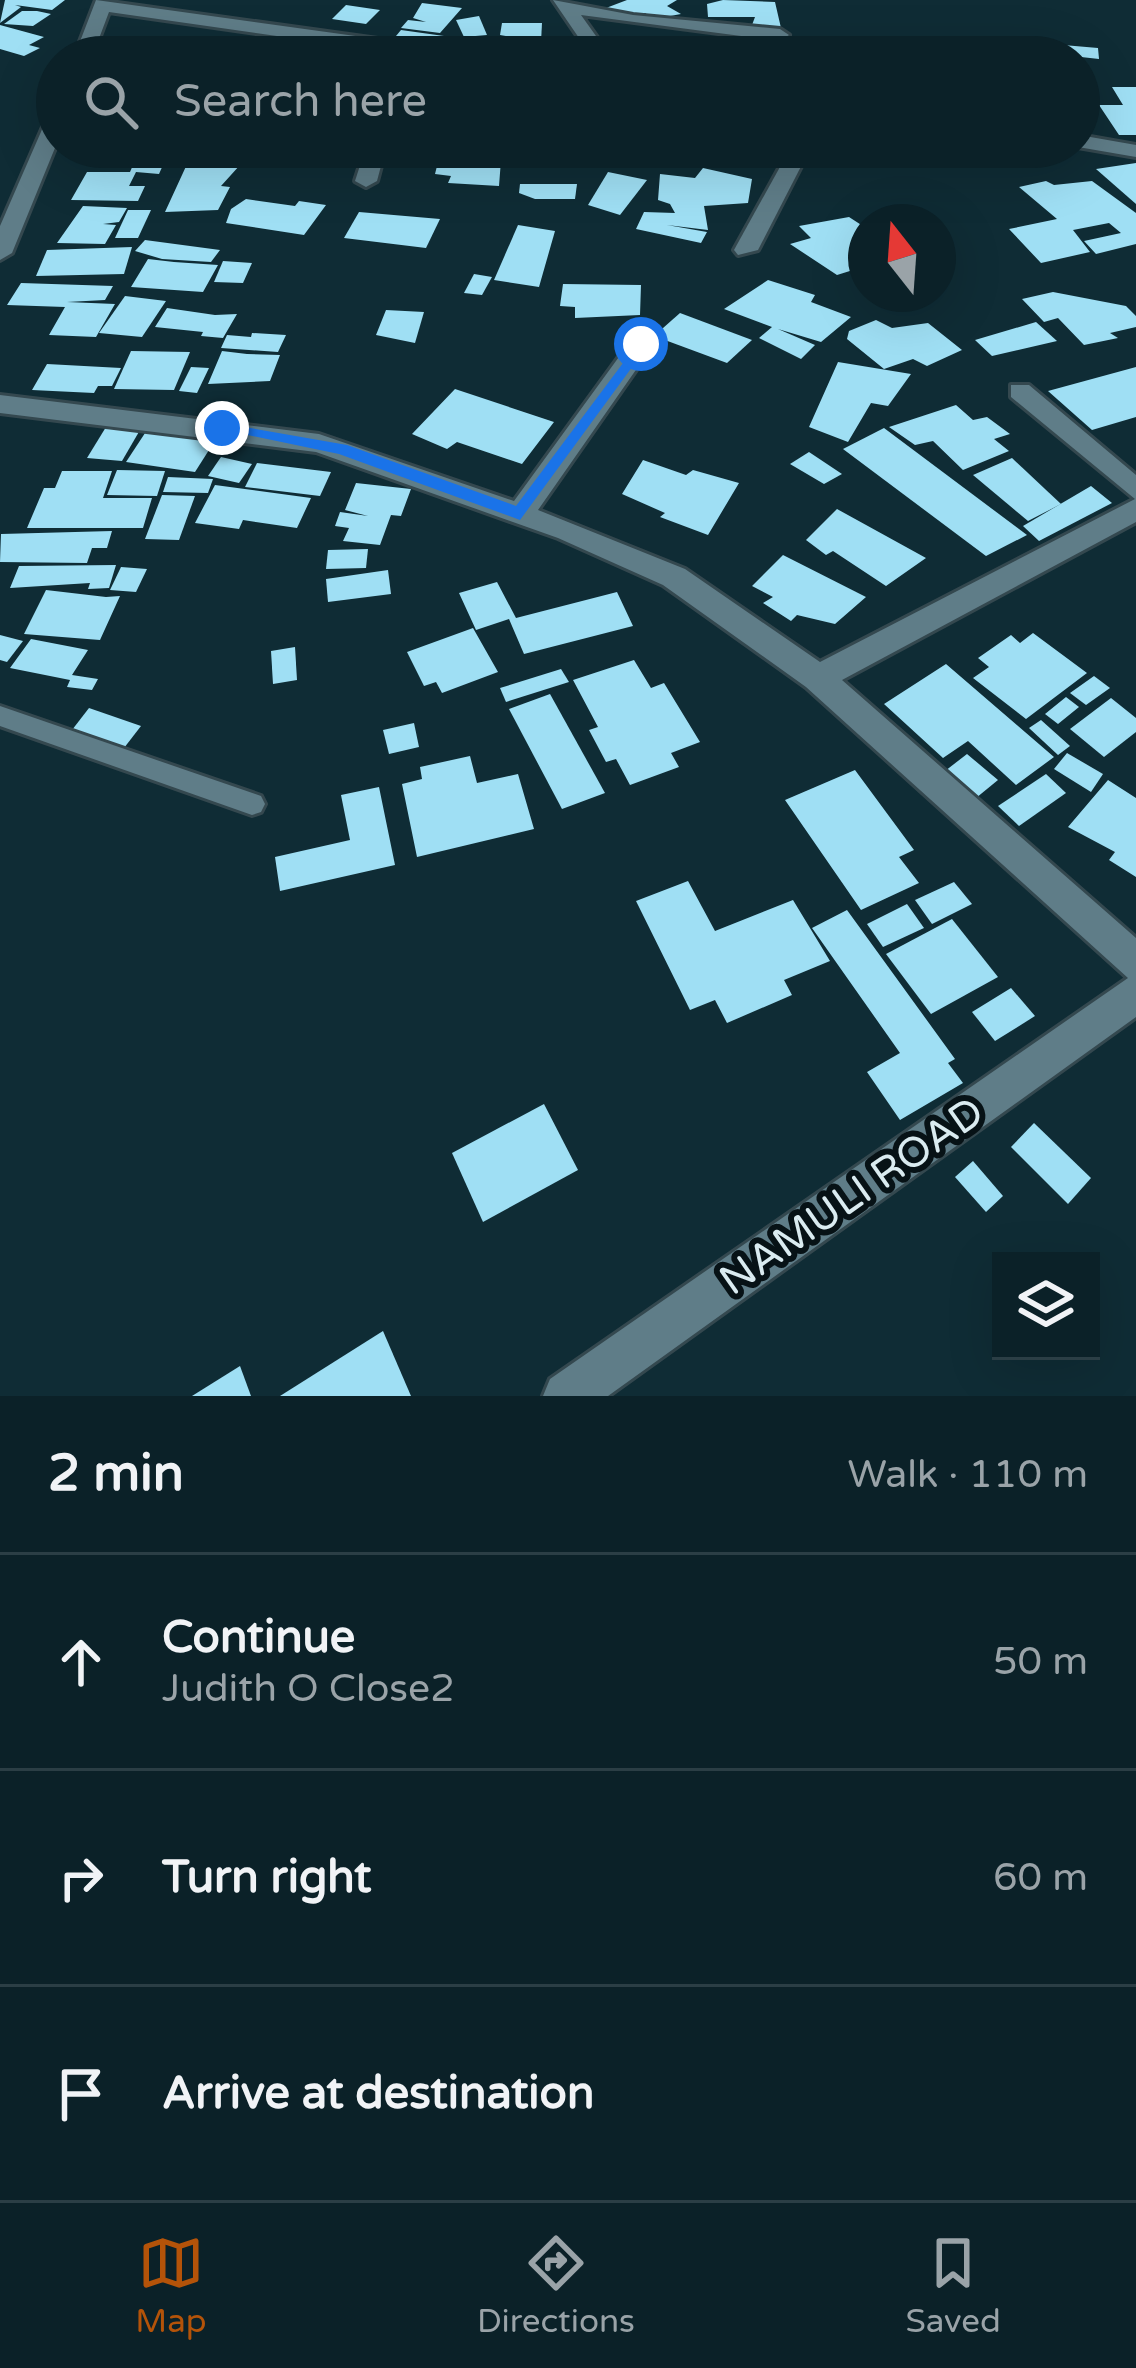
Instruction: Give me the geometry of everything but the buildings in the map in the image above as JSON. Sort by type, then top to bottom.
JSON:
[{"type":"street","points":[[105,3],[298,36]]},
{"type":"street","points":[[91,36],[105,3]]},
{"type":"street","points":[[105,3],[324,36]]},
{"type":"street","points":[[563,4],[633,20],[780,35]]},
{"type":"street","points":[[563,4],[587,36]]},
{"type":"street","points":[[1100,145],[1136,151]]},
{"type":"street","points":[[0,254],[36,168]]},
{"type":"street","points":[[366,181],[370,168]]},
{"type":"street","points":[[746,250],[790,168]]},
{"type":"street","points":[[520,514],[641,344]]},
{"type":"street","points":[[1020,391],[1136,490]]},
{"type":"street","points":[[0,404],[319,443],[520,514],[687,584],[818,678],[1136,963]]},
{"type":"street","points":[[818,678],[1136,508]]},
{"type":"street","name":"NAMULI ROAD","points":[[567,1396],[1136,994]]},
{"type":"lane","points":[[0,716],[252,804]]},
{"type":"route","points":[[222,428],[341,449],[520,514],[641,344]]}]
